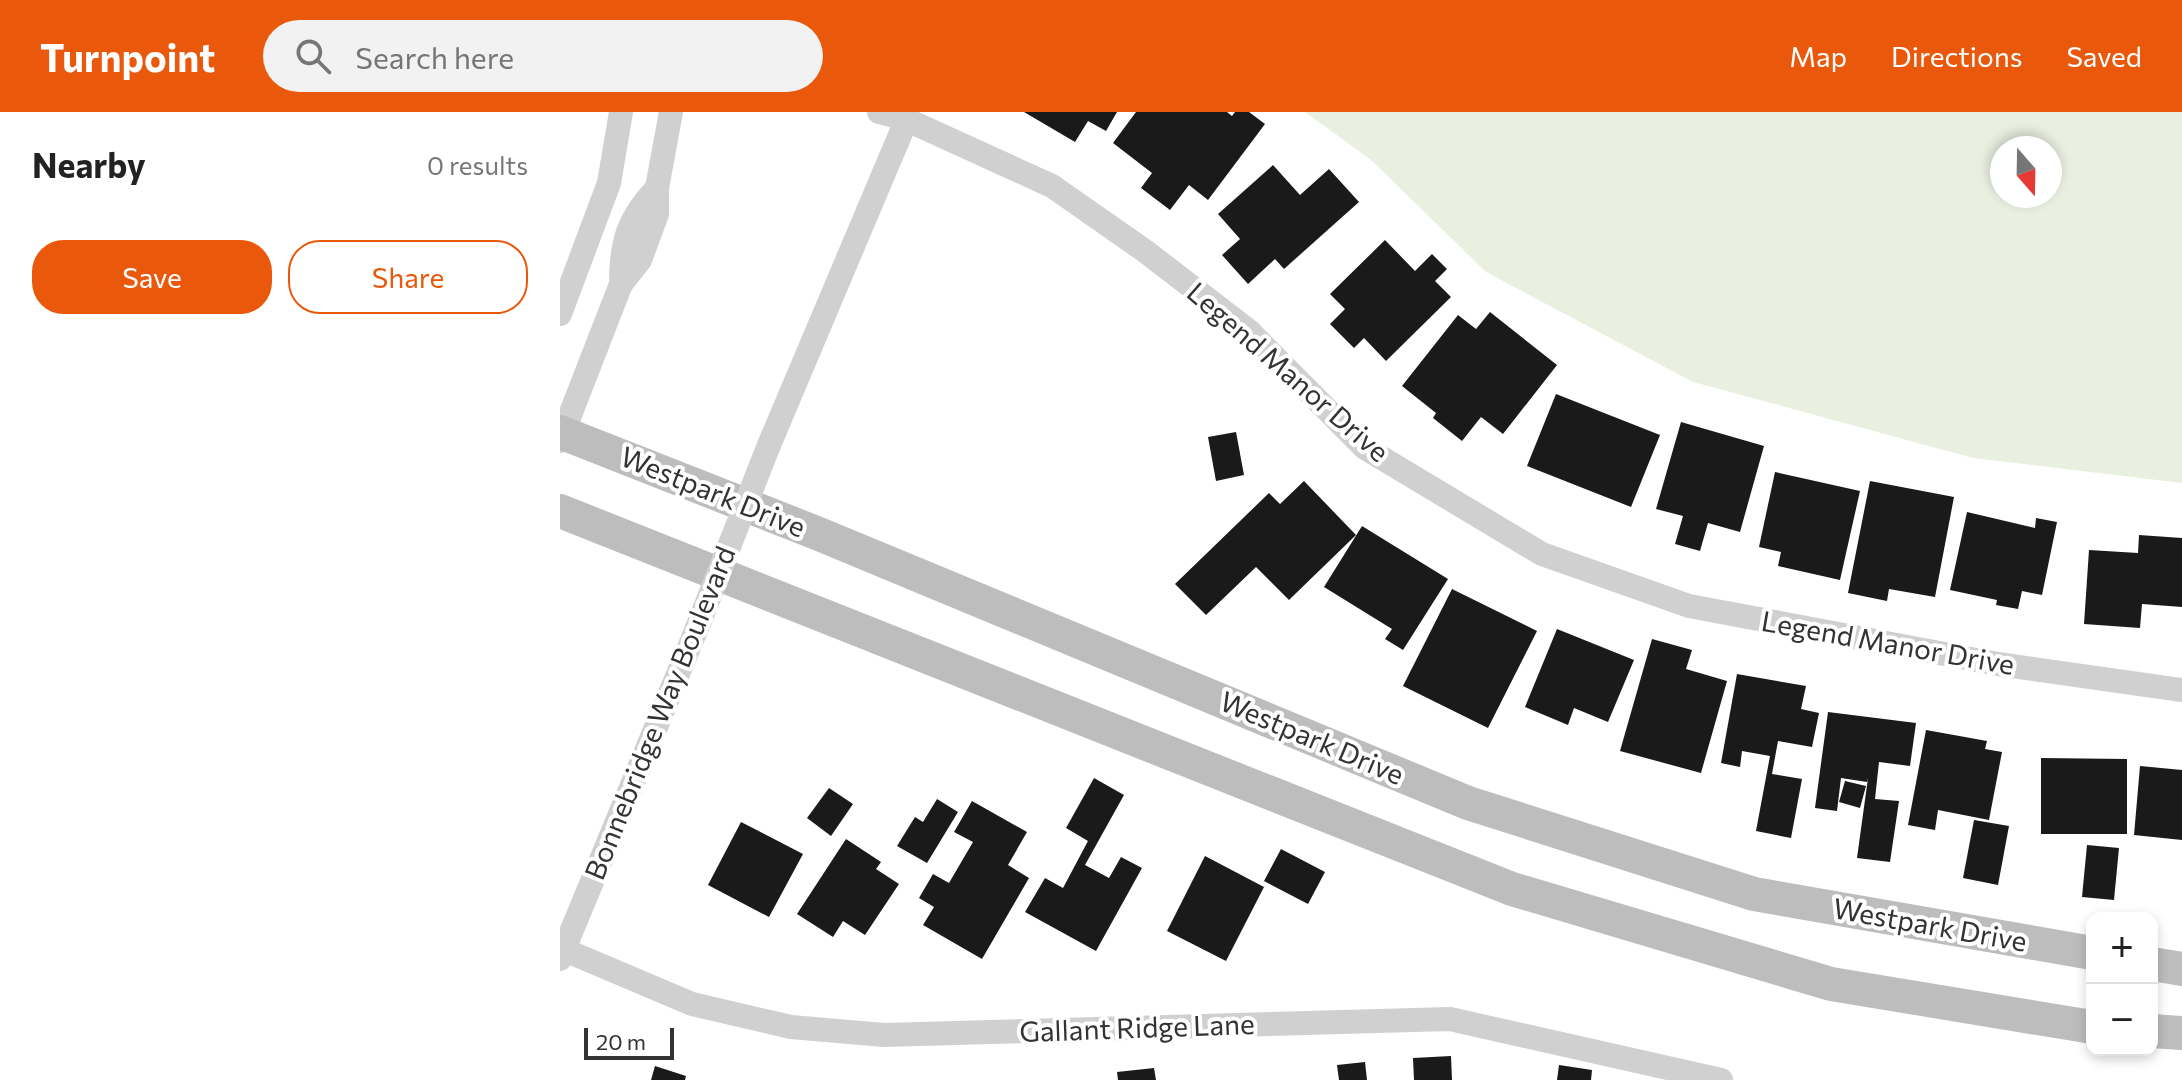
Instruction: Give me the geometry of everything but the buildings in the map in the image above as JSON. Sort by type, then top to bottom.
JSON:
[{"type":"main road","name":"Westpark Drive","points":[[561,435],[819,534],[1468,803],[1754,894],[2086,952]]},
{"type":"main road","points":[[560,511],[1512,889],[1831,984],[2086,1026]]},
{"type":"main road","points":[[2158,965],[2182,969]]},
{"type":"main road","points":[[2158,1031],[2182,1033]]},
{"type":"street","points":[[560,314],[609,183],[621,112]]},
{"type":"street","points":[[561,435],[621,284],[621,252],[639,207],[657,188],[671,112]]},
{"type":"street","name":"Legend Manor Drive","points":[[879,112],[906,116],[1052,186],[1145,251],[1249,331],[1365,448],[1542,554],[1689,606],[1998,664],[2182,690]]},
{"type":"street","name":"Bonnebridge Way Boulevard","points":[[561,952],[906,116]]},
{"type":"street","name":"Gallant Ridge Lane","points":[[561,952],[692,1004],[791,1027],[884,1035],[1450,1019],[1721,1080]]},
{"type":"green space","points":[[1305,112],[2182,112],[2182,483],[1973,458],[1693,382],[1486,272],[1371,160]]}]
